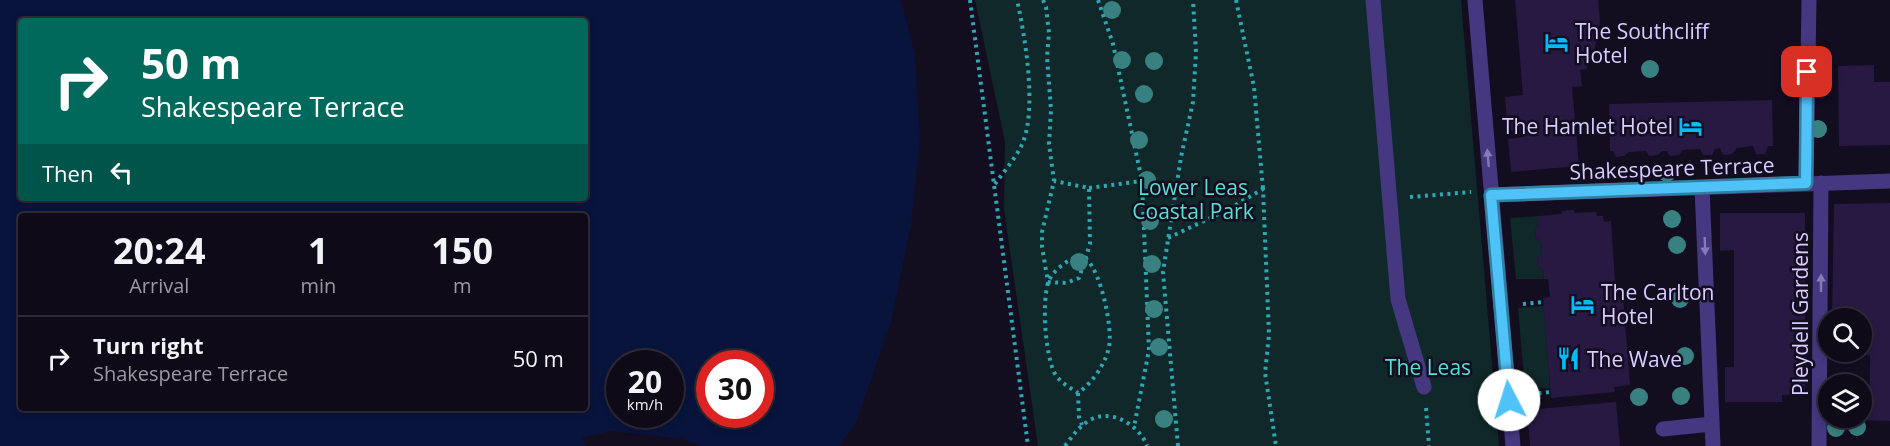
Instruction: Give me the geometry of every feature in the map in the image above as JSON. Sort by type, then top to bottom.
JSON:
[{"type":"street","points":[[1373,0],[1398,299],[1424,387]]},
{"type":"street","points":[[1475,0],[1513,446]]},
{"type":"street","name":"Pleydell Gardens","points":[[1809,0],[1820,446]]},
{"type":"street","name":"Shakespeare Terrace","points":[[1491,195],[1890,181]]},
{"type":"street","points":[[1702,188],[1713,446]]},
{"type":"street","points":[[1664,429],[1712,424]]},
{"type":"path","points":[[970,0],[1028,446]]},
{"type":"path","points":[[994,185],[1023,142],[1028,117],[1029,81],[1017,0]]},
{"type":"path","points":[[1043,0],[1049,33],[1047,67],[1051,110],[1049,144],[1054,181],[1042,232],[1048,282],[1045,312],[1047,344],[1054,371],[1062,382],[1078,393]]},
{"type":"path","points":[[1098,0],[1113,44],[1142,181],[1149,350],[1134,427]]},
{"type":"path","points":[[1178,446],[1162,272],[1181,157],[1193,102],[1196,52],[1193,0]]},
{"type":"path","points":[[1236,0],[1254,87],[1263,189],[1269,335],[1265,373],[1276,446]]},
{"type":"path","points":[[1054,181],[1089,188],[1142,181]]},
{"type":"path","points":[[1048,282],[1066,283],[1079,278],[1090,244],[1089,188]]},
{"type":"path","points":[[1168,238],[1227,210],[1263,189]]},
{"type":"path","points":[[1409,197],[1478,192],[1491,195]]},
{"type":"path","points":[[1048,282],[1068,260],[1078,256],[1086,259],[1096,272],[1110,326],[1109,348],[1089,385],[1078,393]]},
{"type":"path","points":[[1517,304],[1544,302]]},
{"type":"path","points":[[1424,387],[1430,446]]},
{"type":"path","points":[[1526,394],[1550,392]]},
{"type":"path","points":[[1078,393],[1079,417],[1082,425]]},
{"type":"path","points":[[1065,446],[1082,425],[1095,418],[1110,417],[1122,420],[1134,427],[1147,446]]},
{"type":"green space","name":"Lower Leas Coastal Park","points":[[975,0],[1461,0],[1499,446],[1038,446],[1004,209],[1005,142]]},
{"type":"green space","points":[[1539,216],[1539,225],[1535,229],[1536,238],[1541,242],[1542,254],[1537,258],[1538,267],[1543,270],[1544,279],[1516,279],[1510,218]]},
{"type":"green space","points":[[1544,306],[1550,388],[1525,390],[1518,308]]},
{"type":"water","points":[[0,0],[901,0],[915,55],[920,141],[911,225],[891,323],[855,425],[839,446],[702,446],[682,439],[611,431],[581,438],[587,446],[0,446]]},
{"type":"building","points":[[1515,0],[1598,0],[1600,21],[1593,57],[1586,58],[1587,69],[1580,70],[1582,86],[1572,87],[1579,166],[1511,172],[1508,139],[1524,137],[1524,130],[1508,131],[1505,97],[1523,95]]},
{"type":"building","points":[[1874,65],[1874,82],[1890,82],[1890,145],[1839,146],[1838,66]]},
{"type":"building","points":[[1772,100],[1773,146],[1768,146],[1765,154],[1756,154],[1753,146],[1737,148],[1732,154],[1723,155],[1720,148],[1715,149],[1712,155],[1703,155],[1700,149],[1683,150],[1679,155],[1670,156],[1667,151],[1662,151],[1658,155],[1649,156],[1646,151],[1629,152],[1624,156],[1616,157],[1613,151],[1610,151],[1609,104]]},
{"type":"building","points":[[1890,203],[1890,421],[1872,420],[1870,362],[1872,362],[1872,308],[1832,308],[1834,204]]},
{"type":"building","name":"The Carlton Hotel","points":[[1574,210],[1574,213],[1596,212],[1597,216],[1603,216],[1604,222],[1611,221],[1616,297],[1623,297],[1630,385],[1614,387],[1615,392],[1551,398],[1543,298],[1550,297],[1548,279],[1544,279],[1543,270],[1538,267],[1537,258],[1542,254],[1541,242],[1536,238],[1535,229],[1539,225],[1539,216]]},
{"type":"building","points":[[1720,213],[1805,213],[1805,395],[1782,395],[1782,402],[1725,402],[1725,367],[1734,367],[1734,250],[1720,251]]},
{"type":"building","points":[[1616,402],[1620,446],[1530,446],[1527,410]]},
{"type":"place","name":"The Southcliff Hotel","points":[[1557,43]]},
{"type":"place","name":"The Hamlet Hotel","points":[[1691,126]]},
{"type":"place","name":"The Carlton Hotel","points":[[1583,304]]},
{"type":"place","name":"The Wave","points":[[1569,359]]},
{"type":"route","points":[[1509,400],[1491,195],[1806,183],[1807,72]]},
{"type":"park label","name":"The Leas","points":[[1428,367]]}]
